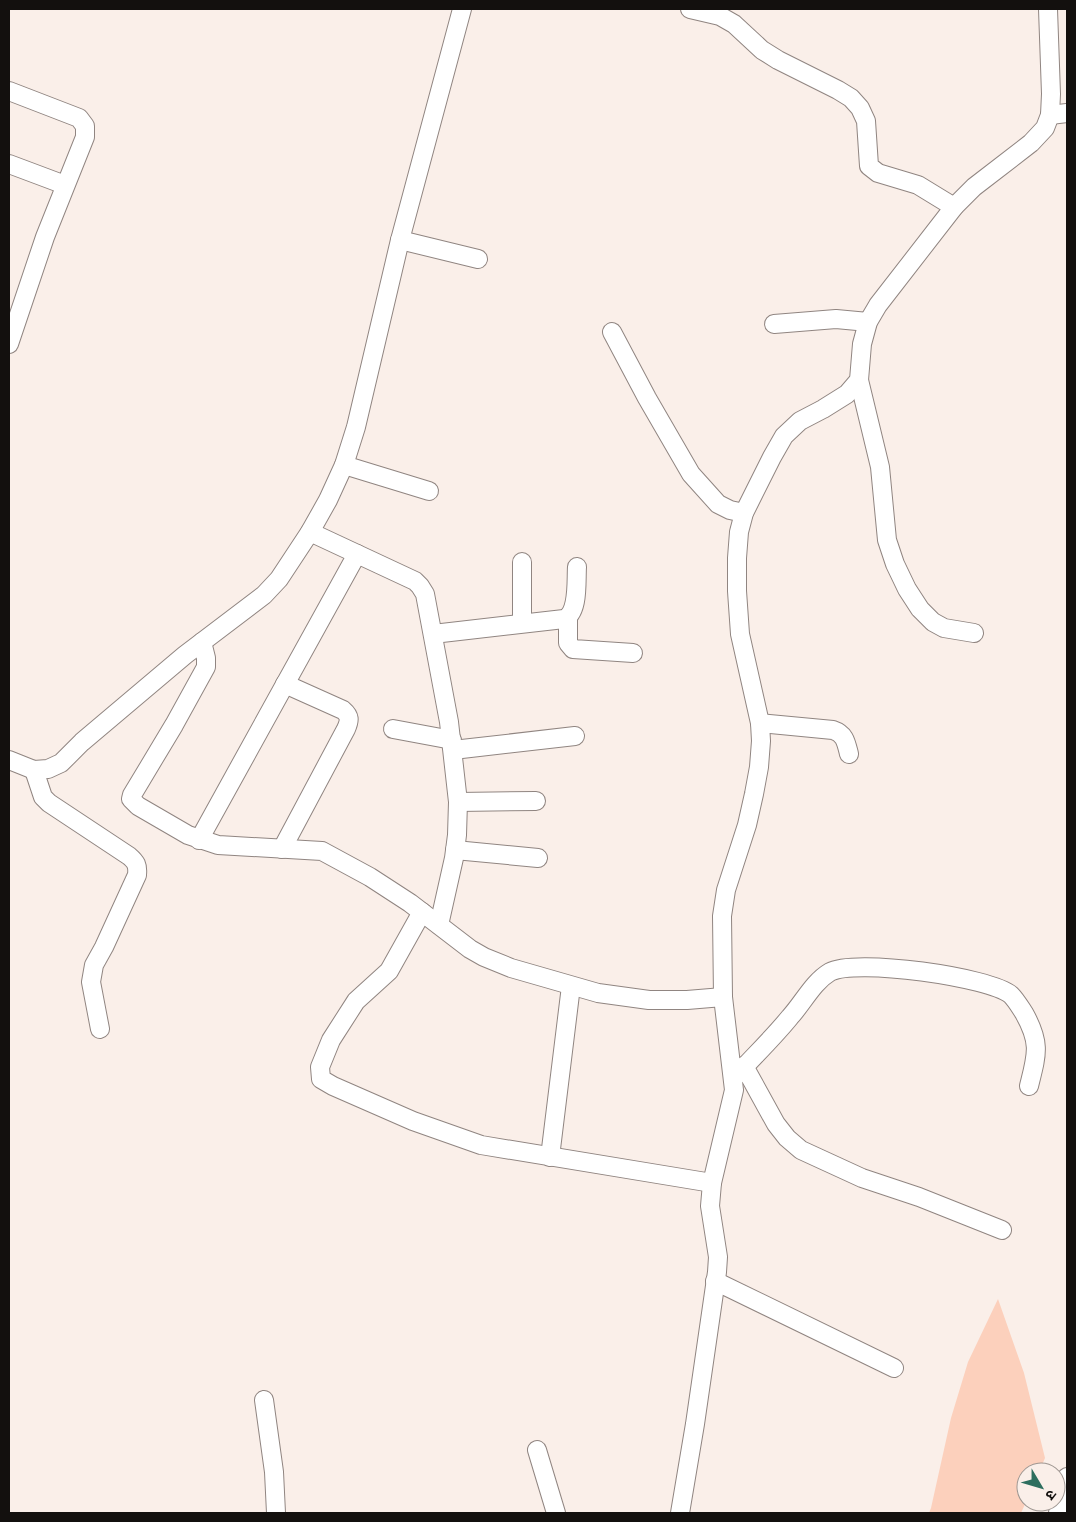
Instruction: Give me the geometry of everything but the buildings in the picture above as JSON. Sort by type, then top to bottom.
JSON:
[{"type":"street","points":[[9,760],[34,770],[48,769],[60,763],[125,705],[269,590],[279,579],[310,532],[328,500],[344,465],[356,427],[400,240],[462,9]]},
{"type":"street","points":[[690,9],[720,16],[734,24],[762,50],[851,98],[860,108],[866,121],[868,166],[878,173],[918,185],[954,207]]},
{"type":"street","points":[[974,633],[944,628],[933,622],[920,609],[907,589],[895,564],[887,540],[880,467],[859,380],[862,344],[868,322],[878,305],[954,207],[974,187],[1031,143],[1059,114],[1048,9]]},
{"type":"street","points":[[9,91],[79,118],[84,126],[85,137],[65,185],[9,344]]},
{"type":"street","points":[[9,164],[65,185]]},
{"type":"street","points":[[400,240],[478,259]]},
{"type":"street","points":[[774,324],[836,319],[868,322]]},
{"type":"street","points":[[612,332],[647,398],[692,474],[718,504],[730,510],[744,513]]},
{"type":"street","points":[[859,380],[846,394],[823,410],[800,421],[784,436],[744,513],[739,532],[737,591],[740,634],[760,723],[761,741],[754,794],[747,825],[726,890],[722,916],[723,997],[739,1072],[787,1138],[801,1150],[862,1178],[919,1197],[1002,1230]]},
{"type":"street","points":[[344,465],[428,491]]},
{"type":"street","points":[[310,532],[415,581],[425,594],[452,745],[458,802],[455,850],[439,925]]},
{"type":"street","points":[[199,840],[356,554]]},
{"type":"street","points":[[522,562],[522,623]]},
{"type":"street","points":[[577,567],[574,608],[568,617],[568,643],[573,649],[634,653]]},
{"type":"street","points":[[433,634],[568,617]]},
{"type":"street","points":[[202,642],[206,667],[136,788],[131,799],[138,806],[199,840],[218,845],[322,851],[378,882],[422,912],[470,949],[511,968],[598,993],[649,1000],[687,1000],[723,997]]},
{"type":"street","points":[[282,849],[350,719],[343,710],[285,684]]},
{"type":"street","points":[[760,723],[840,732],[844,736],[849,754]]},
{"type":"street","points":[[393,729],[452,745],[575,736]]},
{"type":"street","points":[[34,770],[43,797],[49,803],[129,856],[138,866],[137,875],[94,965],[92,982],[100,1029]]},
{"type":"street","points":[[458,802],[536,801]]},
{"type":"street","points":[[455,850],[538,858]]},
{"type":"street","points":[[422,912],[389,971],[356,1001],[332,1040],[320,1067],[321,1079],[413,1121],[481,1145],[712,1183]]},
{"type":"street","points":[[680,1513],[695,1424],[718,1257],[710,1206],[712,1183],[739,1072],[790,1018],[820,980],[842,967],[882,966],[918,971],[987,985],[1006,991],[1012,996],[1029,1023],[1036,1044],[1034,1066],[1029,1086]]},
{"type":"street","points":[[550,1157],[571,986]]},
{"type":"street","points":[[715,1281],[894,1368]]},
{"type":"street","points":[[264,1400],[274,1472],[276,1513]]},
{"type":"street","points":[[537,1450],[556,1513]]},
{"type":"street","points":[[1058,1513],[1062,1489],[1067,1477]]},
{"type":"shaded area","points":[[998,1299],[1024,1373],[1045,1458],[1043,1462],[1016,1462],[1016,1512],[1021,1513],[929,1513],[951,1418],[968,1362]]}]
